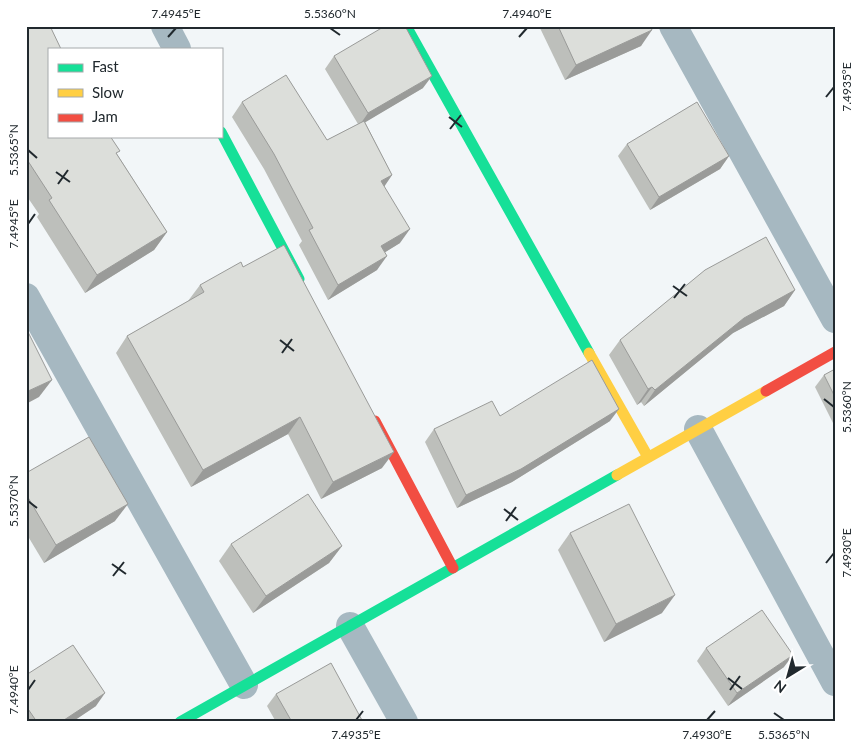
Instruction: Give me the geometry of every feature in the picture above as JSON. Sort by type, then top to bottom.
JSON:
[{"type":"street","points":[[165,26],[176,48]]},
{"type":"street","points":[[406,26],[648,457]]},
{"type":"street","points":[[673,26],[835,319]]},
{"type":"street","points":[[222,134],[304,289]]},
{"type":"street","points":[[26,297],[244,685]]},
{"type":"street","points":[[180,722],[835,352]]},
{"type":"street","points":[[369,411],[453,568]]},
{"type":"street","points":[[698,429],[835,682]]},
{"type":"street","points":[[350,626],[404,722]]},
{"type":"building","points":[[26,26],[50,26],[61,48],[48,48],[48,138],[111,138],[120,151],[116,153],[167,232],[97,275],[49,200],[52,198],[26,158]]},
{"type":"building","points":[[385,26],[405,26],[432,76],[368,113],[334,56]]},
{"type":"building","points":[[558,26],[650,26],[652,30],[576,65]]},
{"type":"building","points":[[286,75],[327,140],[364,121],[392,175],[381,181],[410,229],[381,246],[387,256],[338,285],[309,230],[313,228],[274,154],[242,102]]},
{"type":"building","points":[[697,102],[729,156],[659,197],[627,144]]},
{"type":"building","points":[[766,237],[795,290],[744,318],[655,390],[652,387],[648,389],[620,340],[705,270]]},
{"type":"building","points":[[284,245],[394,452],[333,482],[300,417],[203,470],[127,336],[204,292],[200,285],[241,262],[243,267]]},
{"type":"building","points":[[26,328],[52,380],[26,392]]},
{"type":"building","points":[[592,360],[619,409],[521,469],[466,495],[434,429],[492,401],[500,416]]},
{"type":"building","points":[[835,369],[835,397],[824,375]]},
{"type":"building","points":[[89,437],[128,504],[56,545],[26,494],[26,473]]},
{"type":"building","points":[[308,494],[342,546],[266,596],[231,544]]},
{"type":"building","points":[[629,504],[675,595],[616,624],[570,533]]},
{"type":"building","points":[[762,610],[793,655],[737,693],[706,648]]},
{"type":"building","points":[[73,645],[105,693],[61,722],[37,722],[26,706],[26,675]]},
{"type":"building","points":[[331,663],[363,722],[292,722],[276,694]]},
{"type":"traffic: fast","points":[[406,26],[589,353]]},
{"type":"traffic: fast","points":[[222,134],[299,279]]},
{"type":"traffic: fast","points":[[180,722],[617,475]]},
{"type":"traffic: slow","points":[[589,353],[648,457]]},
{"type":"traffic: slow","points":[[617,475],[766,391]]},
{"type":"traffic: jam","points":[[766,391],[835,352]]},
{"type":"traffic: jam","points":[[375,421],[453,568]]}]
